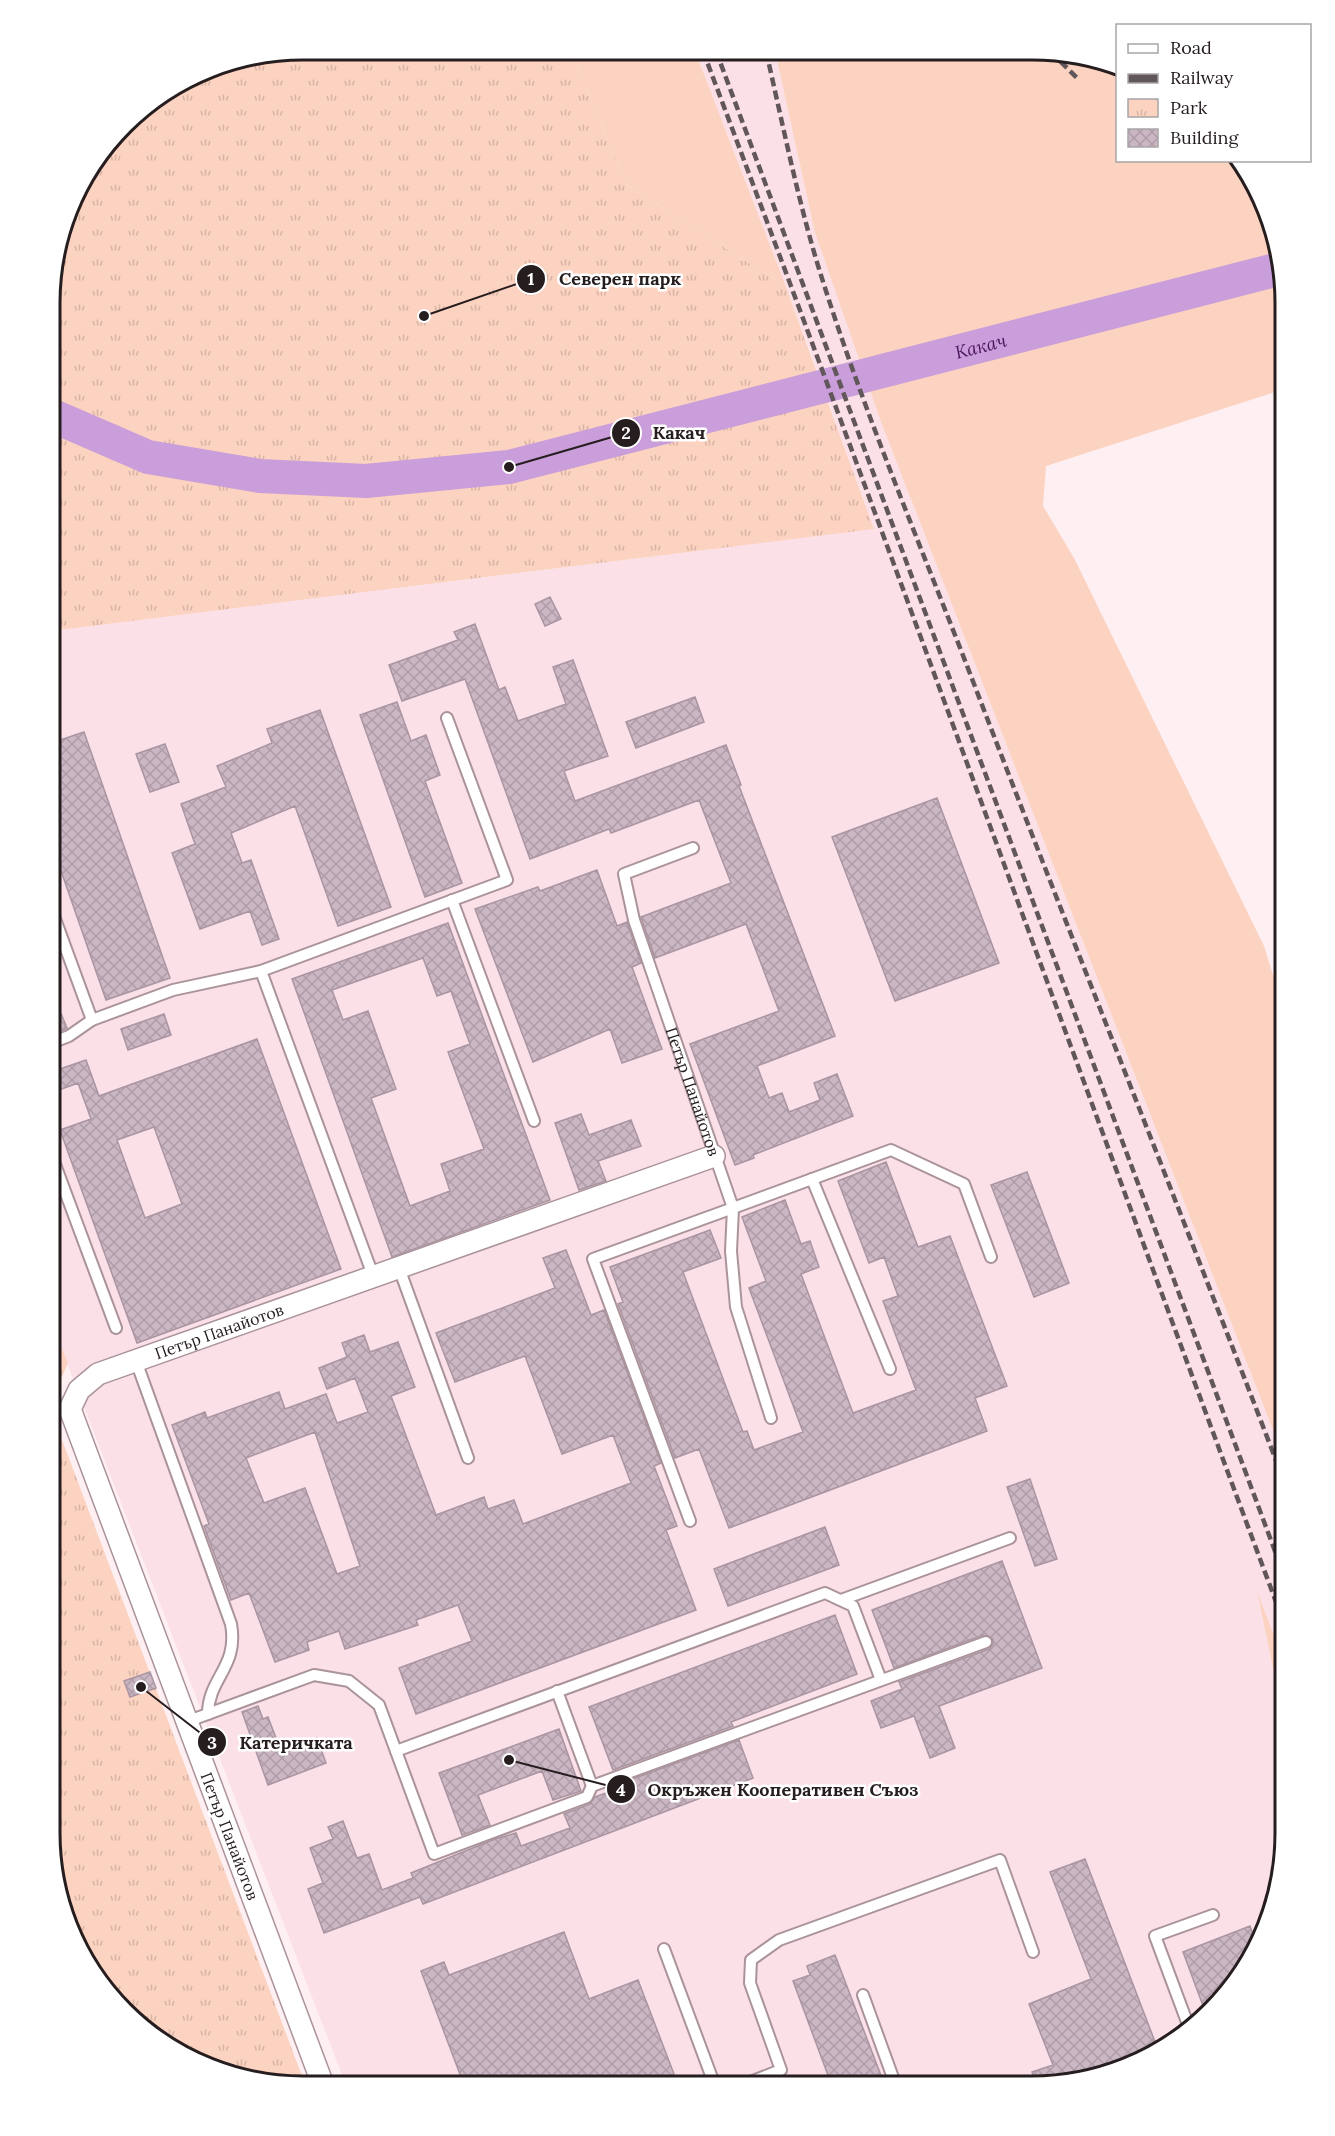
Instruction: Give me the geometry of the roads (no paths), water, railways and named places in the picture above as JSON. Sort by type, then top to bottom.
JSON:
[{"type":"street","name":"Петър Панайотов","points":[[320,2076],[70,1409],[87,1381],[98,1374],[714,1156]]},
{"type":"lane","points":[[60,1040],[92,1020],[173,990],[261,971],[507,880],[447,718]]},
{"type":"lane","name":"Петър Панайотов","points":[[693,848],[624,874],[634,920],[714,1156]]},
{"type":"lane","points":[[453,900],[534,1121]]},
{"type":"lane","points":[[60,933],[92,1020]]},
{"type":"lane","points":[[261,971],[374,1278]]},
{"type":"lane","points":[[690,1521],[593,1259],[891,1150],[964,1184],[991,1257]]},
{"type":"lane","points":[[714,1156],[733,1208],[731,1251],[736,1307],[771,1418]]},
{"type":"lane","points":[[60,1178],[116,1328]]},
{"type":"lane","points":[[812,1179],[890,1369]]},
{"type":"lane","points":[[399,1268],[468,1458]]},
{"type":"lane","points":[[136,1361],[231,1624],[233,1636],[228,1665],[212,1691],[208,1714]]},
{"type":"lane","points":[[841,1600],[1010,1538]]},
{"type":"lane","points":[[396,1751],[825,1593],[853,1606],[881,1680]]},
{"type":"lane","points":[[592,1786],[986,1642]]},
{"type":"lane","points":[[186,1722],[314,1675],[349,1681],[379,1705],[434,1854],[587,1797],[592,1786],[557,1691]]},
{"type":"lane","points":[[766,2076],[781,2070],[750,1983],[751,1960],[779,1940],[1000,1860],[1033,1952]]},
{"type":"lane","points":[[1186,2021],[1155,1936],[1214,1915]]},
{"type":"lane","points":[[664,1949],[711,2076]]},
{"type":"lane","points":[[863,1995],[892,2076]]},
{"type":"waterway","name":"Какач","points":[[60,419],[148,457],[260,476],[366,481],[509,467],[1273,271]]},
{"type":"railway","points":[[706,60],[1275,1599]]},
{"type":"railway","points":[[719,60],[1275,1551]]},
{"type":"railway","points":[[768,60],[789,156],[816,259],[852,367],[891,473],[1275,1458]]},
{"type":"railway","points":[[1061,62],[1078,79]]},
{"type":"place","name":"Северен парк","points":[[424,316]]},
{"type":"place","name":"Какач","points":[[509,467]]},
{"type":"place","name":"Катеричката","points":[[141,1687]]},
{"type":"place","name":"Окръжен Кооперативен Съюз","points":[[509,1760]]}]
